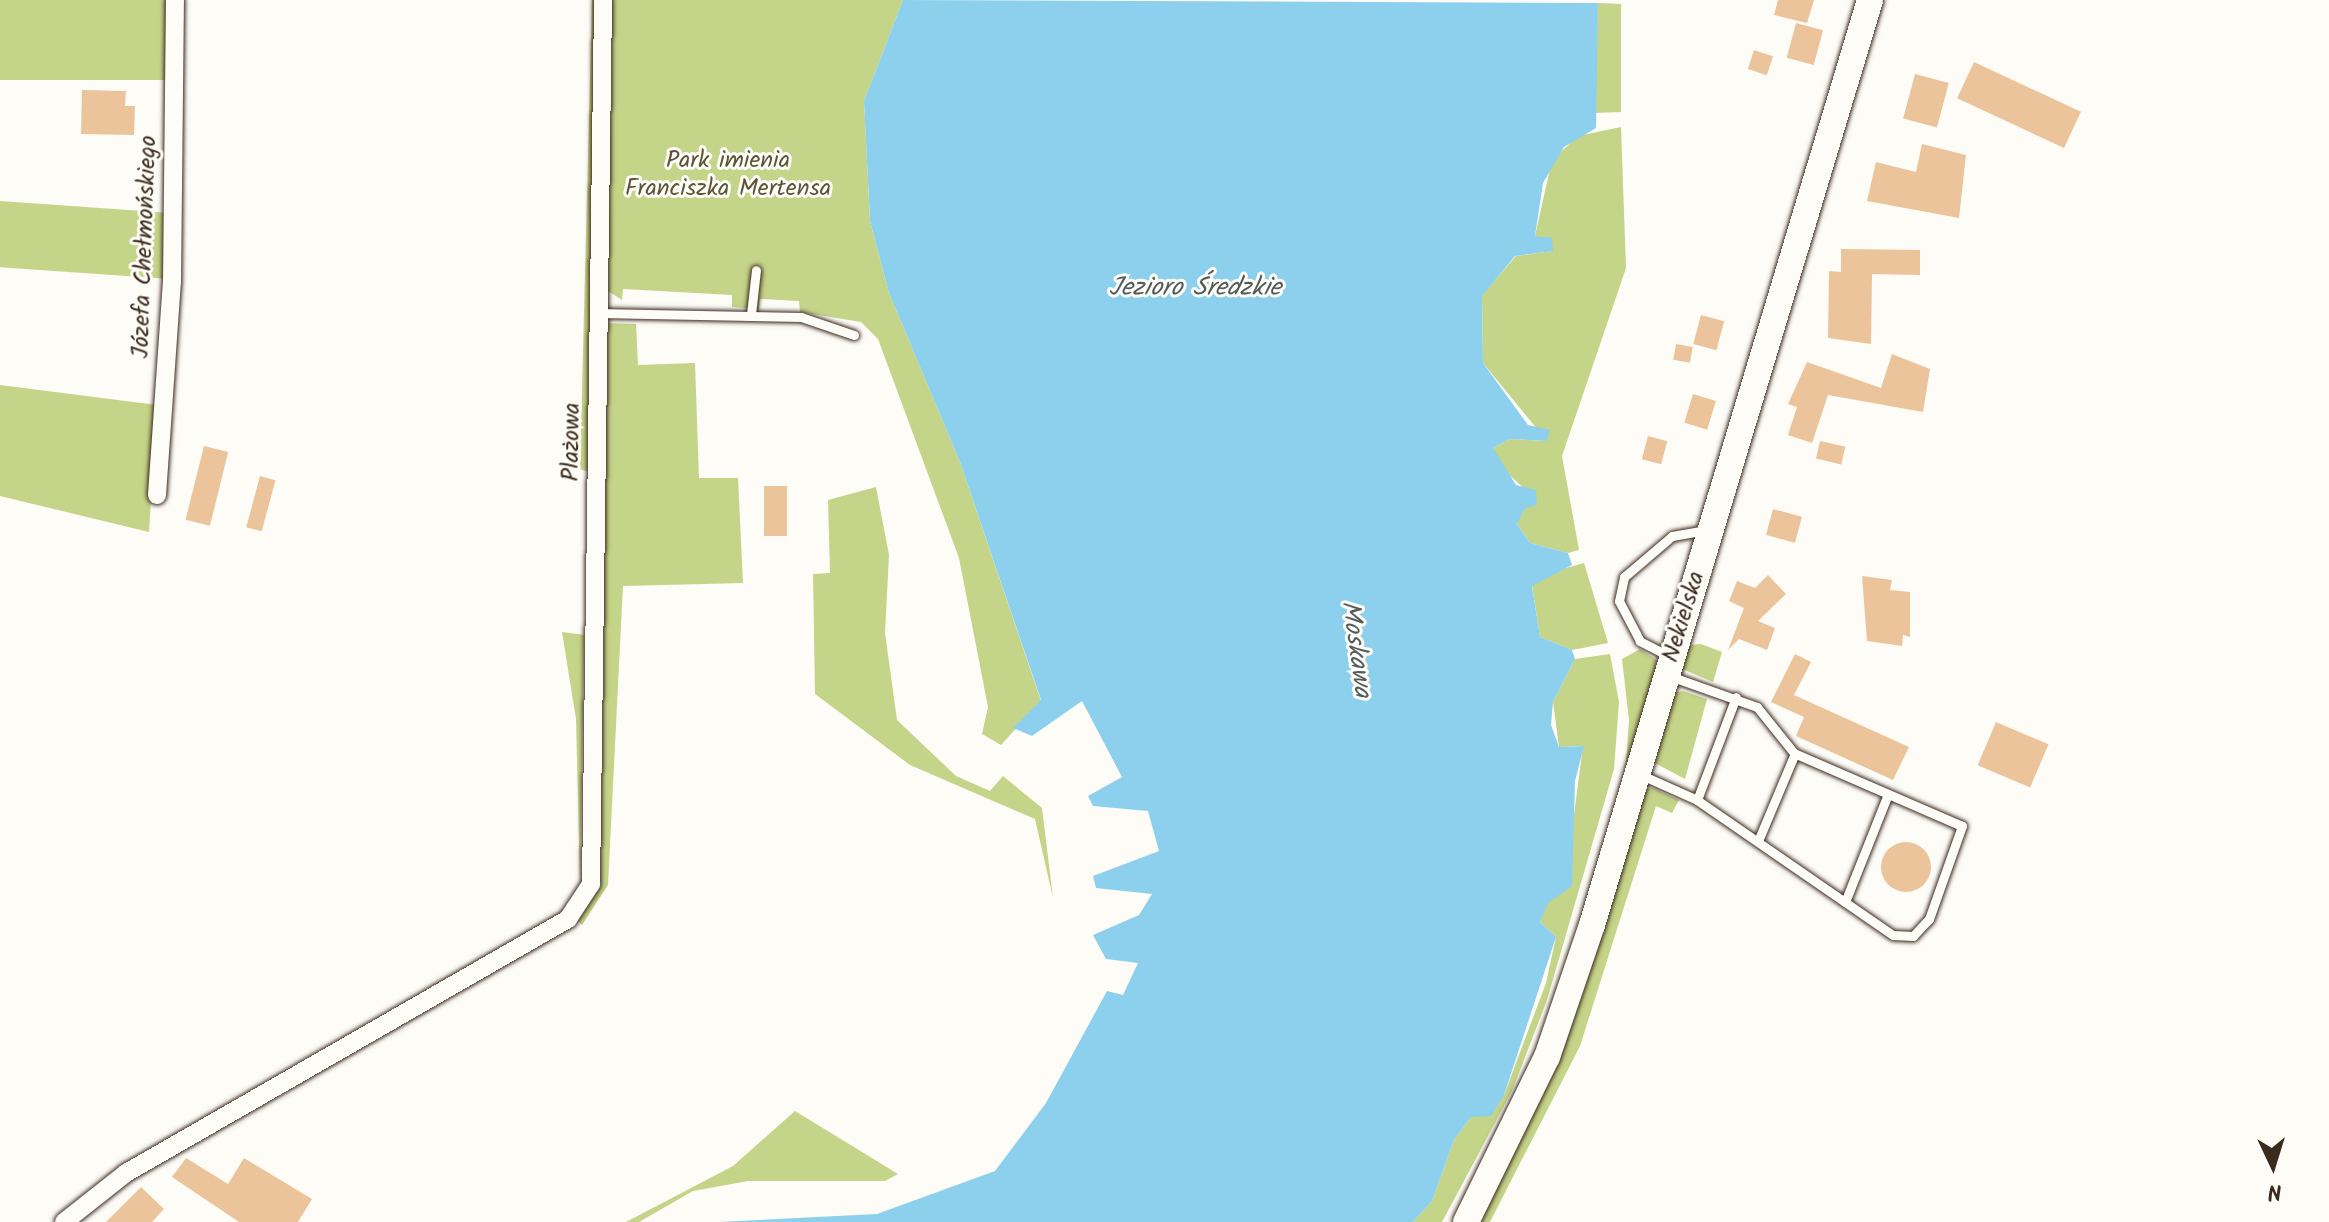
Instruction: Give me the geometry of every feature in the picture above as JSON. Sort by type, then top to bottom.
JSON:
[{"type":"street","name":"Józefa Chełmońskiego","points":[[157,495],[172,282],[175,0]]},
{"type":"street","name":"Plażowa","points":[[64,1222],[126,1173],[568,919],[591,884],[603,0]]},
{"type":"street","name":"Nekielska","points":[[1466,1222],[1547,1057],[1638,774],[1870,0]]},
{"type":"lane","points":[[751,314],[756,270]]},
{"type":"lane","points":[[598,313],[751,314],[827,322],[854,335]]},
{"type":"lane","points":[[1638,774],[1697,800],[1893,935],[1913,936],[1929,919],[1962,826],[1795,753],[1757,707],[1670,666],[1640,641],[1619,601],[1624,577],[1672,536],[1711,529]]},
{"type":"lane","points":[[1697,800],[1736,697]]},
{"type":"lane","points":[[1758,841],[1795,753]]},
{"type":"lane","points":[[1845,902],[1888,794]]},
{"type":"green space","points":[[0,0],[168,0],[168,80],[0,80]]},
{"type":"green space","points":[[592,0],[596,0],[589,472],[580,469]]},
{"type":"green space","name":"Park imienia Franciszka Mertensa","points":[[612,0],[903,0],[864,101],[870,221],[889,293],[960,462],[1041,701],[1001,745],[982,734],[988,707],[959,558],[878,339],[861,322],[800,312],[799,301],[760,299],[759,309],[732,307],[732,295],[623,289],[622,300],[608,291]]},
{"type":"green space","points":[[1598,3],[1621,4],[1621,112],[1594,113]]},
{"type":"green space","points":[[1621,127],[1626,268],[1562,456],[1579,550],[1568,553],[1530,543],[1517,524],[1526,490],[1499,466],[1493,448],[1510,439],[1547,441],[1483,363],[1482,295],[1516,256],[1552,251],[1535,236],[1552,160],[1578,136]]},
{"type":"green space","points":[[0,201],[168,213],[163,279],[0,267]]},
{"type":"green space","points":[[607,323],[636,324],[638,365],[695,363],[699,478],[738,478],[743,583],[623,586],[608,885],[582,925],[577,920],[600,883]]},
{"type":"green space","points":[[0,385],[157,405],[149,532],[0,496]]},
{"type":"green space","points":[[876,487],[889,555],[885,633],[897,720],[956,776],[990,791],[1003,776],[1042,808],[1053,898],[1035,819],[910,765],[815,694],[813,574],[830,573],[828,500]]},
{"type":"green space","points":[[1584,563],[1608,643],[1572,650],[1540,637],[1532,585],[1538,576]]},
{"type":"green space","points":[[562,632],[584,635],[580,882],[576,719]]},
{"type":"green space","points":[[1701,644],[1722,652],[1713,682],[1680,668],[1689,645]]},
{"type":"green space","points":[[1640,649],[1661,663],[1625,778],[1629,720],[1622,659]]},
{"type":"green space","points":[[1610,654],[1619,702],[1614,769],[1547,1000],[1512,1091],[1442,1222],[1413,1222],[1432,1201],[1454,1140],[1471,1117],[1504,1095],[1546,983],[1556,937],[1540,922],[1571,838],[1583,746],[1559,747],[1553,702],[1575,659]]},
{"type":"green space","points":[[1683,691],[1707,699],[1685,779],[1651,761],[1672,693]]},
{"type":"green space","points":[[1653,788],[1679,800],[1672,813],[1656,806],[1580,1046],[1490,1222],[1475,1222],[1646,789]]},
{"type":"green space","points":[[795,1111],[898,1174],[885,1181],[748,1181],[693,1191],[639,1222],[626,1222],[733,1166]]},
{"type":"water","name":"Jezioro Średzkie","points":[[903,0],[1598,3],[1596,128],[1564,147],[1543,183],[1535,236],[1552,238],[1553,251],[1515,256],[1482,296],[1483,363],[1528,425],[1550,430],[1547,441],[1510,439],[1493,448],[1516,485],[1536,490],[1537,505],[1525,508],[1517,524],[1530,543],[1568,553],[1572,565],[1532,586],[1540,637],[1572,650],[1575,659],[1553,702],[1551,725],[1559,747],[1584,746],[1575,781],[1572,886],[1548,903],[1540,922],[1556,937],[1504,1095],[1491,1116],[1471,1117],[1454,1140],[1432,1201],[1413,1222],[719,1222],[877,1214],[995,1171],[1046,1103],[1107,991],[1123,995],[1138,963],[1106,959],[1093,935],[1139,915],[1152,894],[1096,888],[1093,876],[1159,851],[1148,811],[1093,806],[1088,796],[1122,777],[1082,701],[1032,736],[1013,728],[1041,700],[960,462],[889,293],[870,221],[864,101]]},
{"type":"building","points":[[1778,0],[1814,0],[1807,23],[1774,15]]},
{"type":"building","points":[[1796,23],[1823,30],[1814,65],[1787,58]]},
{"type":"building","points":[[1754,50],[1773,56],[1767,75],[1748,69]]},
{"type":"building","points":[[1974,62],[2081,112],[2064,148],[1957,98]]},
{"type":"building","points":[[1915,74],[1949,83],[1937,127],[1903,118]]},
{"type":"building","points":[[82,90],[126,91],[125,106],[135,106],[134,135],[81,134]]},
{"type":"building","points":[[1922,144],[1966,155],[1959,218],[1867,201],[1876,162],[1916,172]]},
{"type":"building","points":[[1841,249],[1920,250],[1920,275],[1872,274],[1871,344],[1828,338],[1829,271],[1841,272]]},
{"type":"building","points":[[1701,315],[1724,321],[1716,350],[1693,344]]},
{"type":"building","points":[[1676,344],[1693,347],[1690,363],[1673,360]]},
{"type":"building","points":[[1892,354],[1930,369],[1923,412],[1828,395],[1812,443],[1788,435],[1797,407],[1788,404],[1807,362],[1881,388]]},
{"type":"building","points":[[1693,394],[1716,401],[1707,430],[1684,423]]},
{"type":"building","points":[[1648,436],[1667,441],[1661,464],[1642,459]]},
{"type":"building","points":[[1820,441],[1845,447],[1841,464],[1816,459]]},
{"type":"building","points":[[204,446],[228,452],[210,526],[186,520]]},
{"type":"building","points":[[260,476],[275,480],[262,531],[246,527]]},
{"type":"building","points":[[764,486],[787,486],[787,536],[764,536]]},
{"type":"building","points":[[1773,509],[1802,517],[1795,543],[1766,535]]},
{"type":"building","points":[[1768,575],[1786,594],[1758,621],[1775,628],[1767,650],[1739,639],[1728,650],[1744,608],[1729,601],[1737,581],[1755,588]]},
{"type":"building","points":[[1862,576],[1892,580],[1890,590],[1910,592],[1910,637],[1903,635],[1902,646],[1867,641]]},
{"type":"building","points":[[1795,654],[1811,662],[1794,695],[1909,747],[1893,780],[1796,736],[1804,717],[1771,702]]},
{"type":"building","points":[[1996,722],[2048,744],[2030,788],[1978,765]]},
{"type":"building","points":[[1906,842],[1924,849],[1931,867],[1924,885],[1906,892],[1888,885],[1881,867],[1888,849]]},
{"type":"building","points":[[186,1158],[228,1184],[244,1158],[312,1199],[298,1222],[239,1222],[172,1177]]},
{"type":"building","points":[[141,1187],[164,1209],[152,1222],[106,1222]]},
{"type":"water label","name":"Moskawa","points":[[1355,649]]}]
